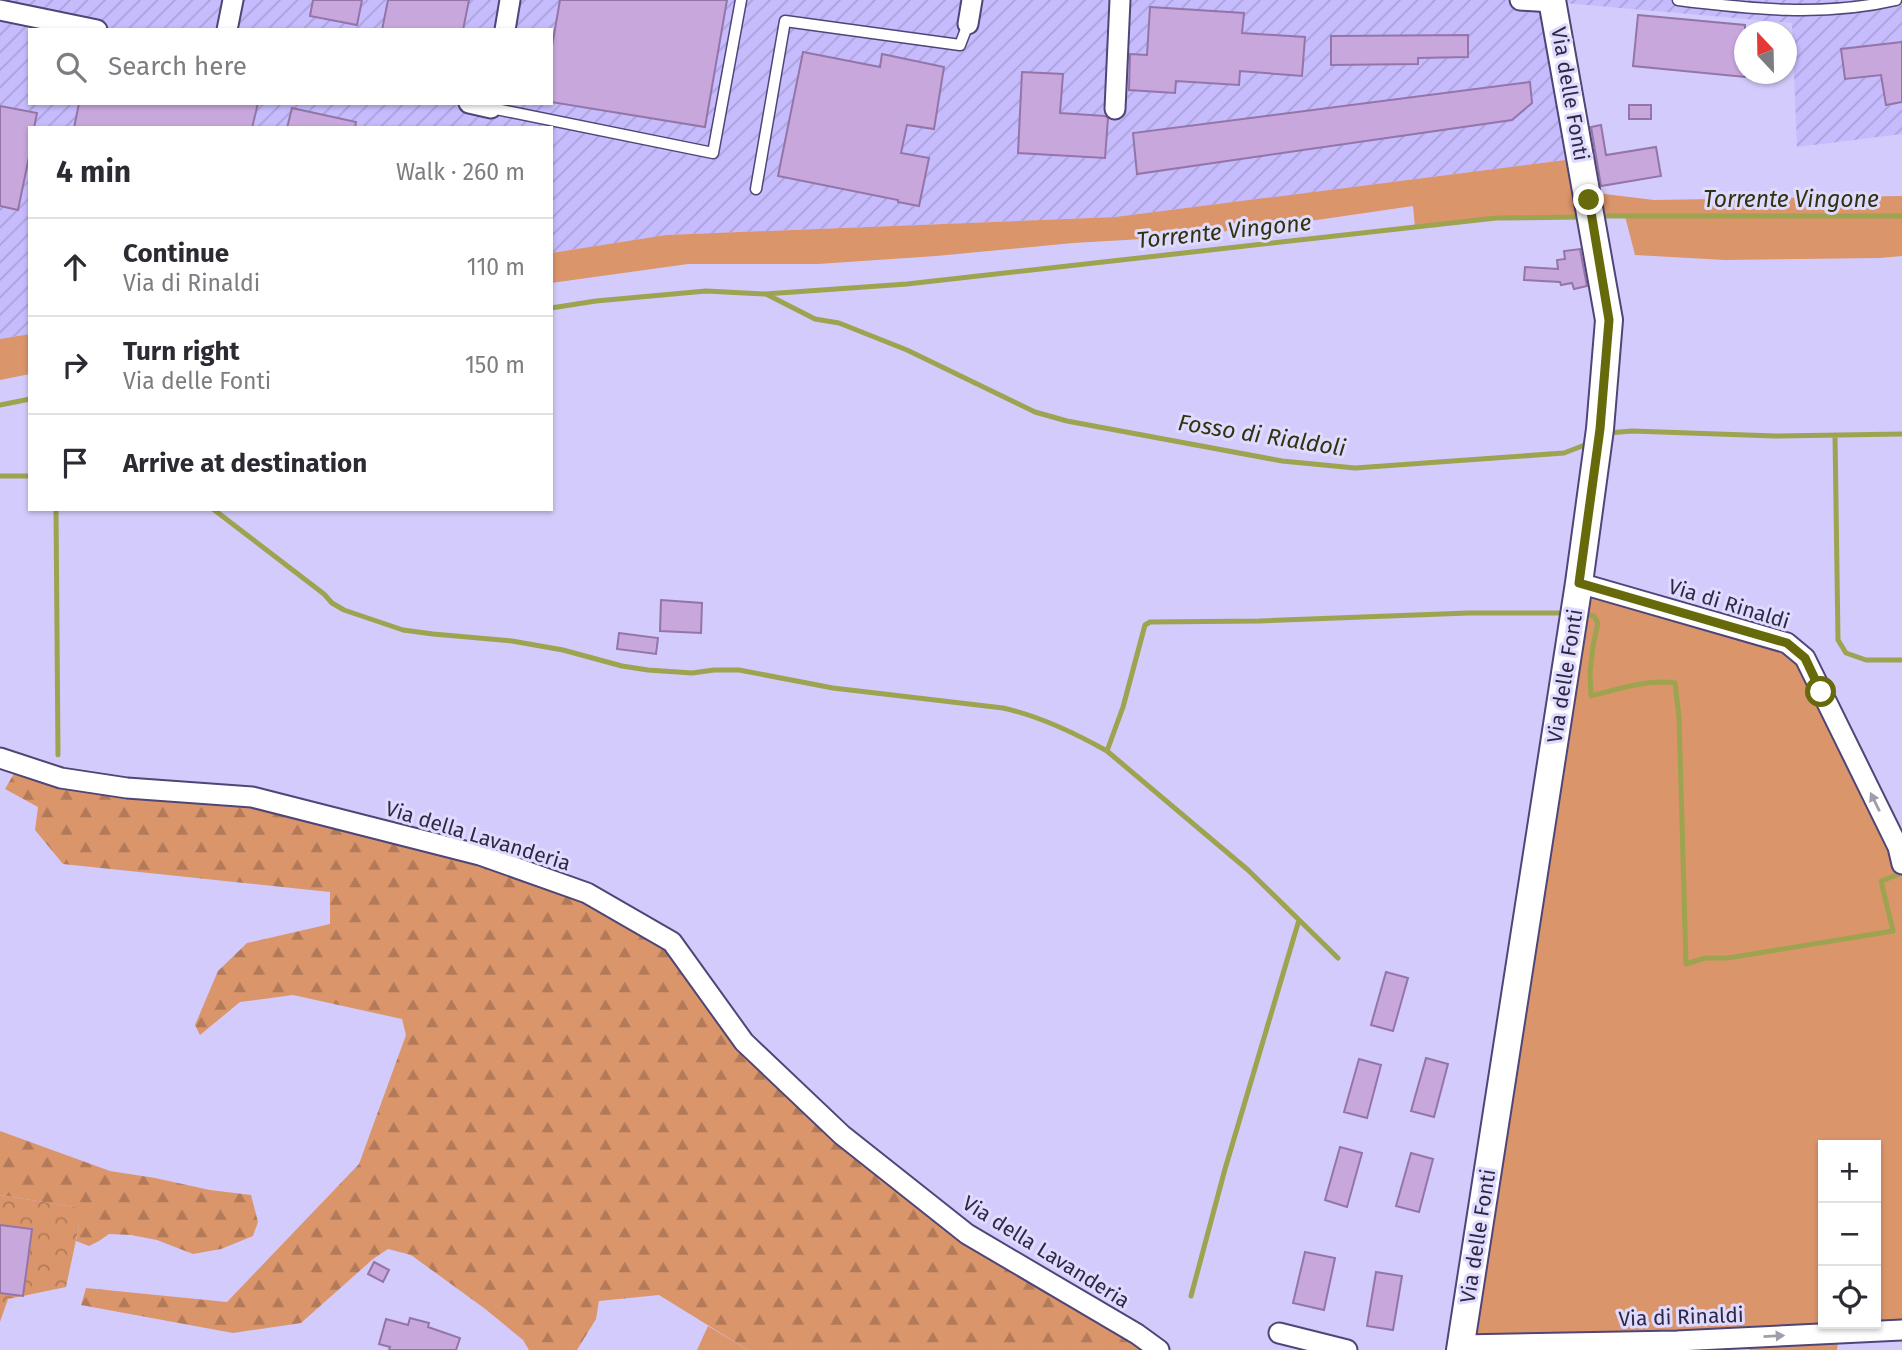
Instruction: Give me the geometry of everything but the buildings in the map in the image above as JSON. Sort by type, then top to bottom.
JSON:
[{"type":"street","points":[[227,28],[233,0]]},
{"type":"street","points":[[505,28],[510,0]]},
{"type":"street","points":[[968,24],[972,0]]},
{"type":"street","points":[[1115,109],[1120,0]]},
{"type":"street","name":"Via delle Fonti","points":[[1460,1348],[1579,583],[1600,429],[1609,320],[1552,1],[1520,0]]},
{"type":"street","points":[[0,10],[87,28]]},
{"type":"street","name":"Via di Rinaldi","points":[[1579,583],[1787,643],[1805,658],[1898,847],[1902,864]]},
{"type":"street","name":"Via della Lavanderia","points":[[0,758],[61,778],[127,788],[252,797],[480,855],[587,893],[672,942],[744,1042],[842,1135],[967,1234],[1137,1334],[1159,1350]]},
{"type":"street","name":"Via di Rinaldi","points":[[1460,1348],[1902,1330]]},
{"type":"street","points":[[1279,1333],[1347,1350]]},
{"type":"lane","points":[[492,105],[713,152],[741,0]]},
{"type":"lane","points":[[1678,0],[1781,10],[1825,10],[1870,6],[1895,0]]},
{"type":"lane","points":[[756,189],[785,21],[960,45],[968,24]]},
{"type":"shaded area","points":[[0,0],[1902,0],[1902,134],[1797,147],[1794,84],[1797,84],[1797,21],[1769,21],[1553,2],[1581,158],[1115,217],[666,235],[553,253],[553,126],[28,126],[28,334],[0,339]]},
{"type":"green space","points":[[1581,158],[1588,192],[1654,200],[1902,196],[1902,256],[1725,260],[1635,255],[1625,216],[1496,218],[1415,227],[1413,206],[1177,237],[818,264],[688,264],[553,283],[553,253],[666,235],[1115,217]]},
{"type":"green space","points":[[28,334],[28,374],[0,380],[0,339]]},
{"type":"green space","points":[[1579,583],[1787,643],[1902,864],[1902,1330],[1839,1333],[1837,1350],[1749,1350],[1751,1338],[1461,1345]]},
{"type":"green space","points":[[19,765],[252,797],[587,893],[672,942],[744,1042],[967,1234],[1159,1350],[748,1350],[659,1295],[599,1301],[596,1319],[577,1350],[529,1350],[523,1340],[484,1308],[411,1255],[388,1249],[373,1259],[301,1323],[233,1333],[81,1305],[86,1288],[227,1302],[359,1164],[406,1035],[402,1019],[293,995],[240,1002],[200,1035],[195,1025],[218,971],[247,943],[330,924],[330,892],[63,864],[35,830],[38,807],[5,789]]},
{"type":"green space","points":[[0,1131],[110,1171],[251,1195],[258,1222],[253,1236],[221,1249],[193,1254],[157,1240],[131,1235],[109,1234],[89,1246],[76,1241],[79,1226],[74,1207],[0,1195]]},
{"type":"green space","points":[[0,1195],[75,1207],[79,1226],[66,1287],[8,1299],[0,1322]]},
{"type":"green space","points":[[708,1326],[748,1350],[697,1350]]},
{"type":"waterway","name":"Torrente Vingone","points":[[1597,216],[1902,216]]},
{"type":"waterway","name":"Torrente Vingone","points":[[553,308],[706,291],[765,294],[907,284],[1496,218],[1584,217]]},
{"type":"waterway","name":"Fosso di Rialdoli","points":[[766,294],[815,319],[839,323],[907,350],[1035,412],[1067,421],[1282,461],[1355,468],[1564,453],[1590,443]]},
{"type":"waterway","name":"Torrente Vingone","points":[[0,405],[28,399]]},
{"type":"waterway","name":"Fosso di Rialdoli","points":[[1608,433],[1632,431],[1775,436],[1902,434]]},
{"type":"waterway","points":[[1835,435],[1838,640],[1846,653],[1866,660],[1902,660]]},
{"type":"waterway","points":[[0,476],[28,476]]},
{"type":"waterway","points":[[56,511],[58,755]]},
{"type":"waterway","points":[[216,511],[332,603],[344,610],[403,630],[512,641],[648,670],[692,673],[739,670],[833,688],[1003,708],[1044,720],[1107,751],[1248,870],[1338,958]]},
{"type":"waterway","points":[[1107,751],[1123,707],[1145,625],[1150,622],[1468,613],[1567,613]]},
{"type":"waterway","points":[[1583,614],[1594,616],[1598,623],[1590,672],[1591,696],[1644,684],[1675,683],[1679,717],[1686,964],[1705,958],[1728,958],[1893,931],[1881,881],[1902,873]]},
{"type":"waterway","points":[[1191,1296],[1225,1169],[1299,920]]},
{"type":"route","points":[[1589,200],[1609,320],[1600,429],[1579,583],[1787,643],[1805,658],[1821,692]]}]
